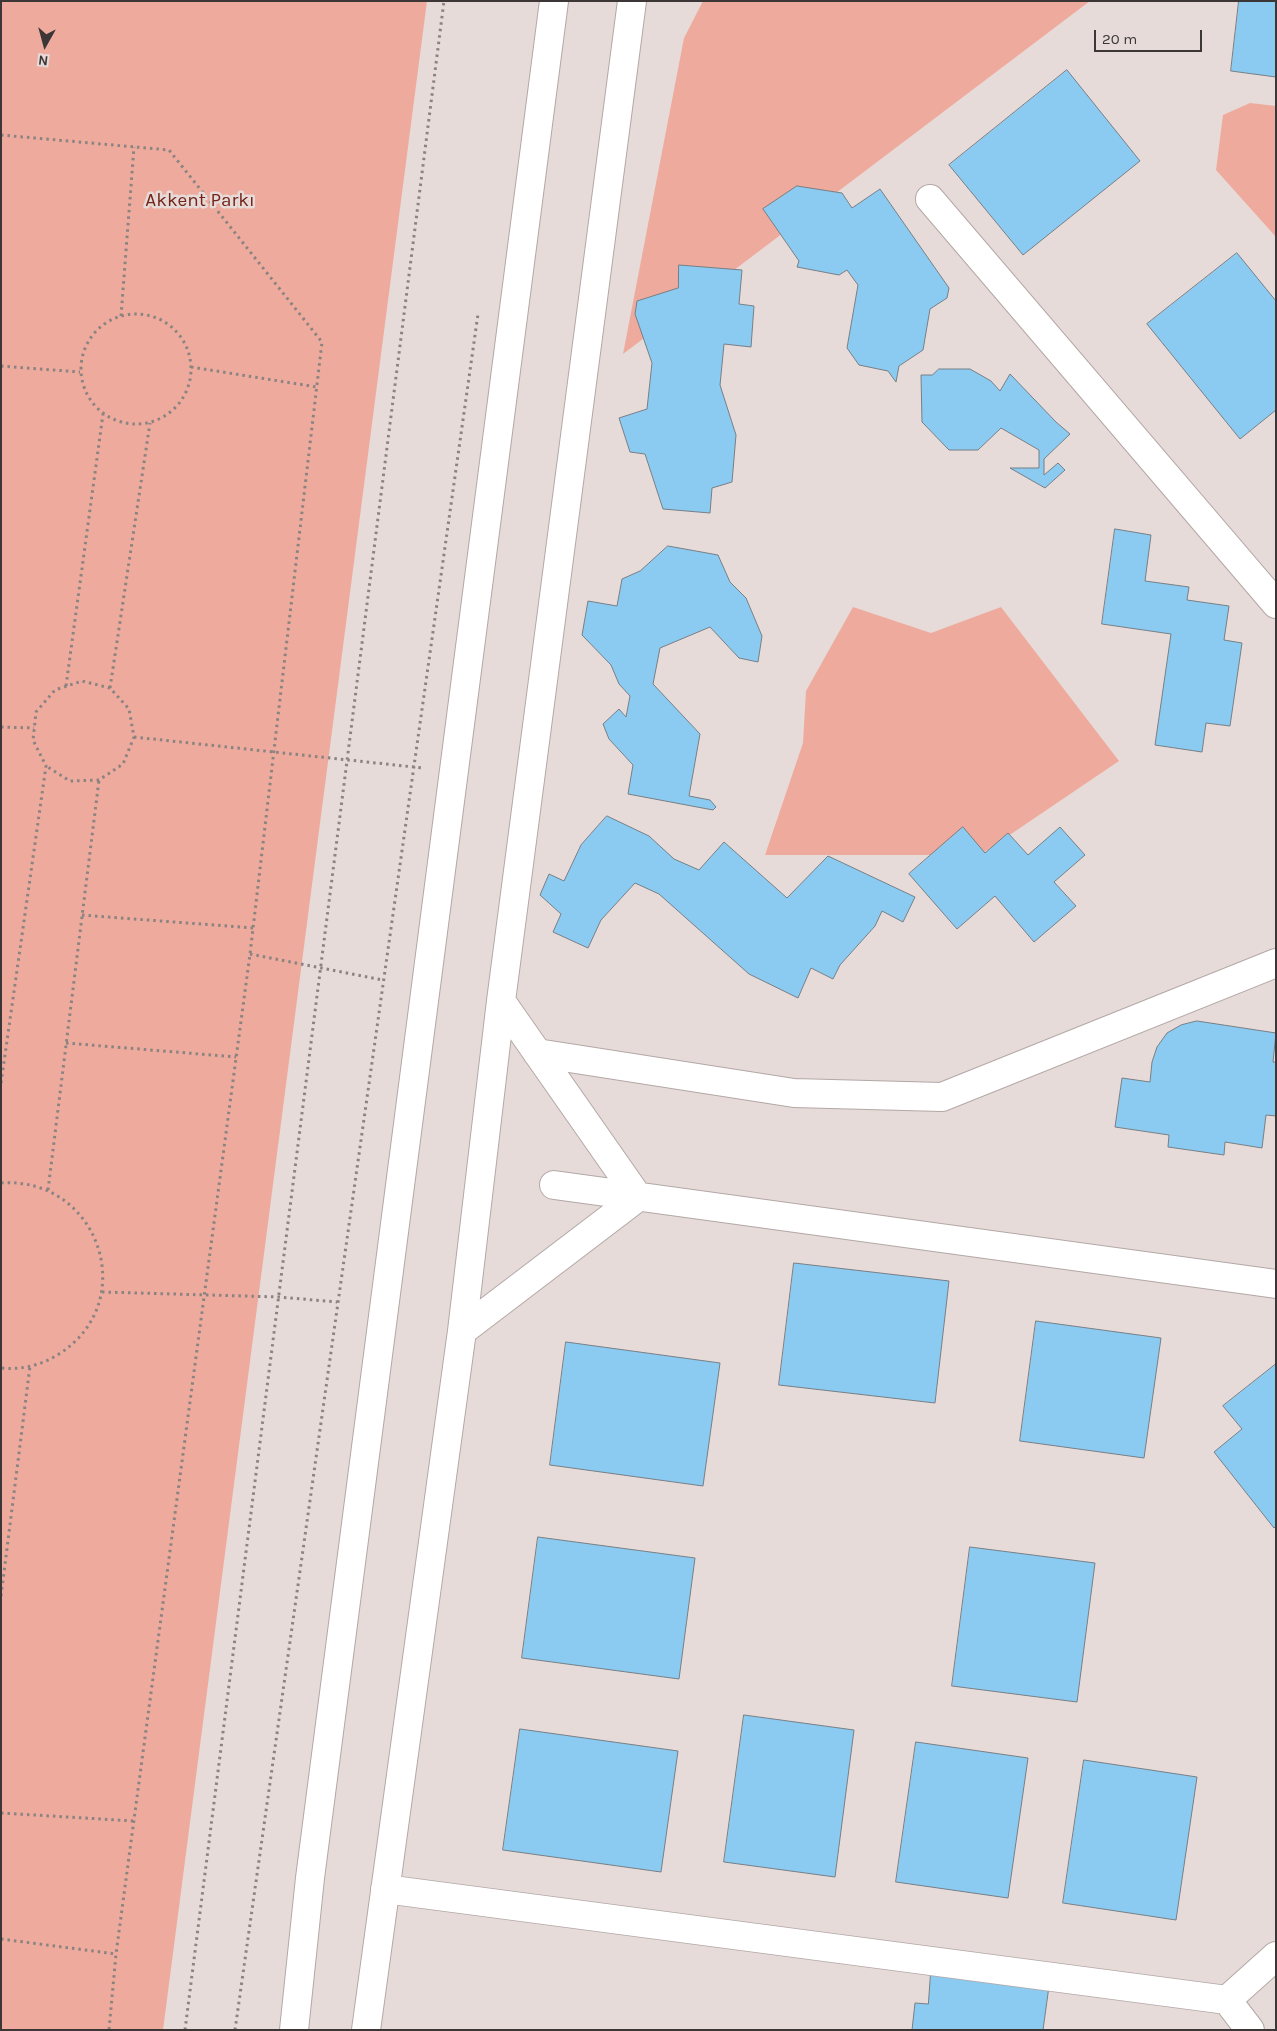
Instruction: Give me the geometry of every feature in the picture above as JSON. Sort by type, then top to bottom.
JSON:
[{"type":"street","points":[[294,2030],[310,1878],[554,1]]},
{"type":"street","points":[[366,2030],[462,1331],[502,1001],[632,1]]},
{"type":"street","points":[[930,199],[1276,604]]},
{"type":"street","points":[[537,1053],[794,1092],[942,1098],[1276,963]]},
{"type":"street","points":[[502,1001],[638,1197]]},
{"type":"street","points":[[554,1185],[1276,1284]]},
{"type":"street","points":[[462,1331],[638,1197]]},
{"type":"street","points":[[385,1889],[1227,2000],[1250,2030]]},
{"type":"street","points":[[1227,2000],[1276,1956]]},
{"type":"path","points":[[185,2030],[444,1]]},
{"type":"path","points":[[1,135],[169,150],[322,342],[250,954],[116,1954],[109,2030]]},
{"type":"path","points":[[121,316],[134,147]]},
{"type":"path","points":[[236,2030],[337,1302],[479,305]]},
{"type":"path","points":[[146,315],[169,325],[185,343],[191,367],[187,391],[172,411],[150,423],[126,424],[103,414],[86,395],[80,372],[84,348],[100,327],[121,316],[146,315]]},
{"type":"path","points":[[1,366],[80,372]]},
{"type":"path","points":[[191,367],[317,387]]},
{"type":"path","points":[[66,686],[103,414]]},
{"type":"path","points":[[110,688],[150,423]]},
{"type":"path","points":[[82,681],[110,688],[129,709],[134,738],[123,764],[99,780],[70,781],[46,766],[33,740],[36,712],[54,690],[66,686],[82,681]]},
{"type":"path","points":[[1,727],[34,728]]},
{"type":"path","points":[[134,738],[347,761],[414,766],[452,775]]},
{"type":"path","points":[[1,1083],[46,766]]},
{"type":"path","points":[[48,1190],[99,780]]},
{"type":"path","points":[[82,915],[253,928]]},
{"type":"path","points":[[250,954],[383,980]]},
{"type":"path","points":[[66,1043],[236,1057]]},
{"type":"path","points":[[1,1183],[18,1182],[48,1190],[74,1207],[93,1232],[103,1261],[102,1292],[92,1321],[73,1345],[46,1362],[16,1370],[1,1368]]},
{"type":"path","points":[[102,1292],[279,1297],[337,1302]]},
{"type":"path","points":[[1,1596],[30,1366]]},
{"type":"path","points":[[1,1813],[134,1820]]},
{"type":"path","points":[[1,1939],[116,1954]]},
{"type":"green space","name":"Akkent Parkı","points":[[1,1],[427,1],[163,2030],[1,2030]]},
{"type":"green space","points":[[703,1],[1090,1],[623,354],[684,38]]},
{"type":"green space","points":[[1250,103],[1276,106],[1276,237],[1216,170],[1223,115]]},
{"type":"green space","points":[[853,607],[931,633],[1001,607],[1119,761],[980,855],[765,855],[803,743],[806,691]]},
{"type":"building","points":[[1239,1],[1276,1],[1276,77],[1231,71]]},
{"type":"building","points":[[1067,70],[1140,161],[1023,255],[949,165]]},
{"type":"building","points":[[797,186],[842,193],[852,208],[880,189],[949,288],[947,298],[930,309],[923,350],[899,366],[896,382],[888,371],[859,365],[847,348],[858,285],[847,270],[839,275],[797,267],[799,261],[763,209]]},
{"type":"building","points":[[1237,253],[1276,301],[1276,410],[1240,439],[1147,324]]},
{"type":"building","points":[[679,265],[742,270],[739,304],[754,306],[751,347],[724,344],[720,385],[736,435],[732,482],[712,488],[710,513],[663,509],[645,454],[630,452],[619,418],[647,409],[652,363],[635,314],[637,301],[678,288]]},
{"type":"building","points":[[939,369],[970,369],[991,381],[1000,391],[1010,374],[1070,434],[1044,459],[1044,475],[1058,463],[1065,470],[1045,488],[1010,468],[1039,468],[1039,450],[1001,428],[978,450],[949,450],[922,422],[921,375],[932,375]]},
{"type":"building","points":[[1115,529],[1151,535],[1145,581],[1189,587],[1187,600],[1229,606],[1224,640],[1242,643],[1230,726],[1206,723],[1202,752],[1155,745],[1171,634],[1102,624]]},
{"type":"building","points":[[668,546],[718,555],[730,582],[746,598],[762,636],[758,662],[739,658],[710,627],[660,648],[653,684],[700,734],[689,796],[710,800],[716,807],[713,810],[628,794],[633,765],[609,739],[603,724],[619,709],[626,717],[630,696],[619,684],[611,665],[582,635],[588,601],[617,606],[622,579],[640,571]]},
{"type":"building","points":[[607,816],[649,836],[674,859],[699,870],[724,842],[787,898],[828,856],[915,897],[903,922],[882,911],[875,926],[840,965],[833,979],[811,968],[798,998],[749,974],[659,894],[635,883],[601,920],[588,948],[553,932],[561,914],[540,895],[549,874],[564,881],[581,845]]},
{"type":"building","points":[[963,827],[985,853],[1008,833],[1028,855],[1060,827],[1085,855],[1054,882],[1076,906],[1034,942],[995,896],[957,929],[909,874]]},
{"type":"building","points":[[1197,1021],[1276,1033],[1273,1062],[1276,1062],[1276,1116],[1266,1115],[1262,1148],[1225,1142],[1224,1155],[1168,1147],[1169,1135],[1115,1127],[1122,1078],[1150,1082],[1152,1062],[1157,1047],[1167,1033],[1181,1025]]},
{"type":"building","points":[[794,1263],[949,1281],[935,1403],[779,1385]]},
{"type":"building","points":[[1036,1321],[1161,1338],[1144,1458],[1020,1441]]},
{"type":"building","points":[[566,1342],[720,1363],[703,1486],[550,1465]]},
{"type":"building","points":[[1276,1364],[1276,1526],[1274,1528],[1214,1452],[1242,1429],[1223,1406]]},
{"type":"building","points":[[538,1537],[695,1558],[679,1679],[522,1658]]},
{"type":"building","points":[[970,1547],[1095,1563],[1077,1702],[952,1686]]},
{"type":"building","points":[[744,1715],[854,1730],[835,1877],[724,1862]]},
{"type":"building","points":[[520,1729],[678,1751],[661,1872],[503,1850]]},
{"type":"building","points":[[916,1742],[1028,1758],[1008,1898],[896,1882]]},
{"type":"building","points":[[1084,1760],[1197,1777],[1176,1920],[1063,1903]]},
{"type":"building","points":[[931,1972],[1049,1986],[1043,2030],[912,2030],[915,2003],[928,2004]]}]
